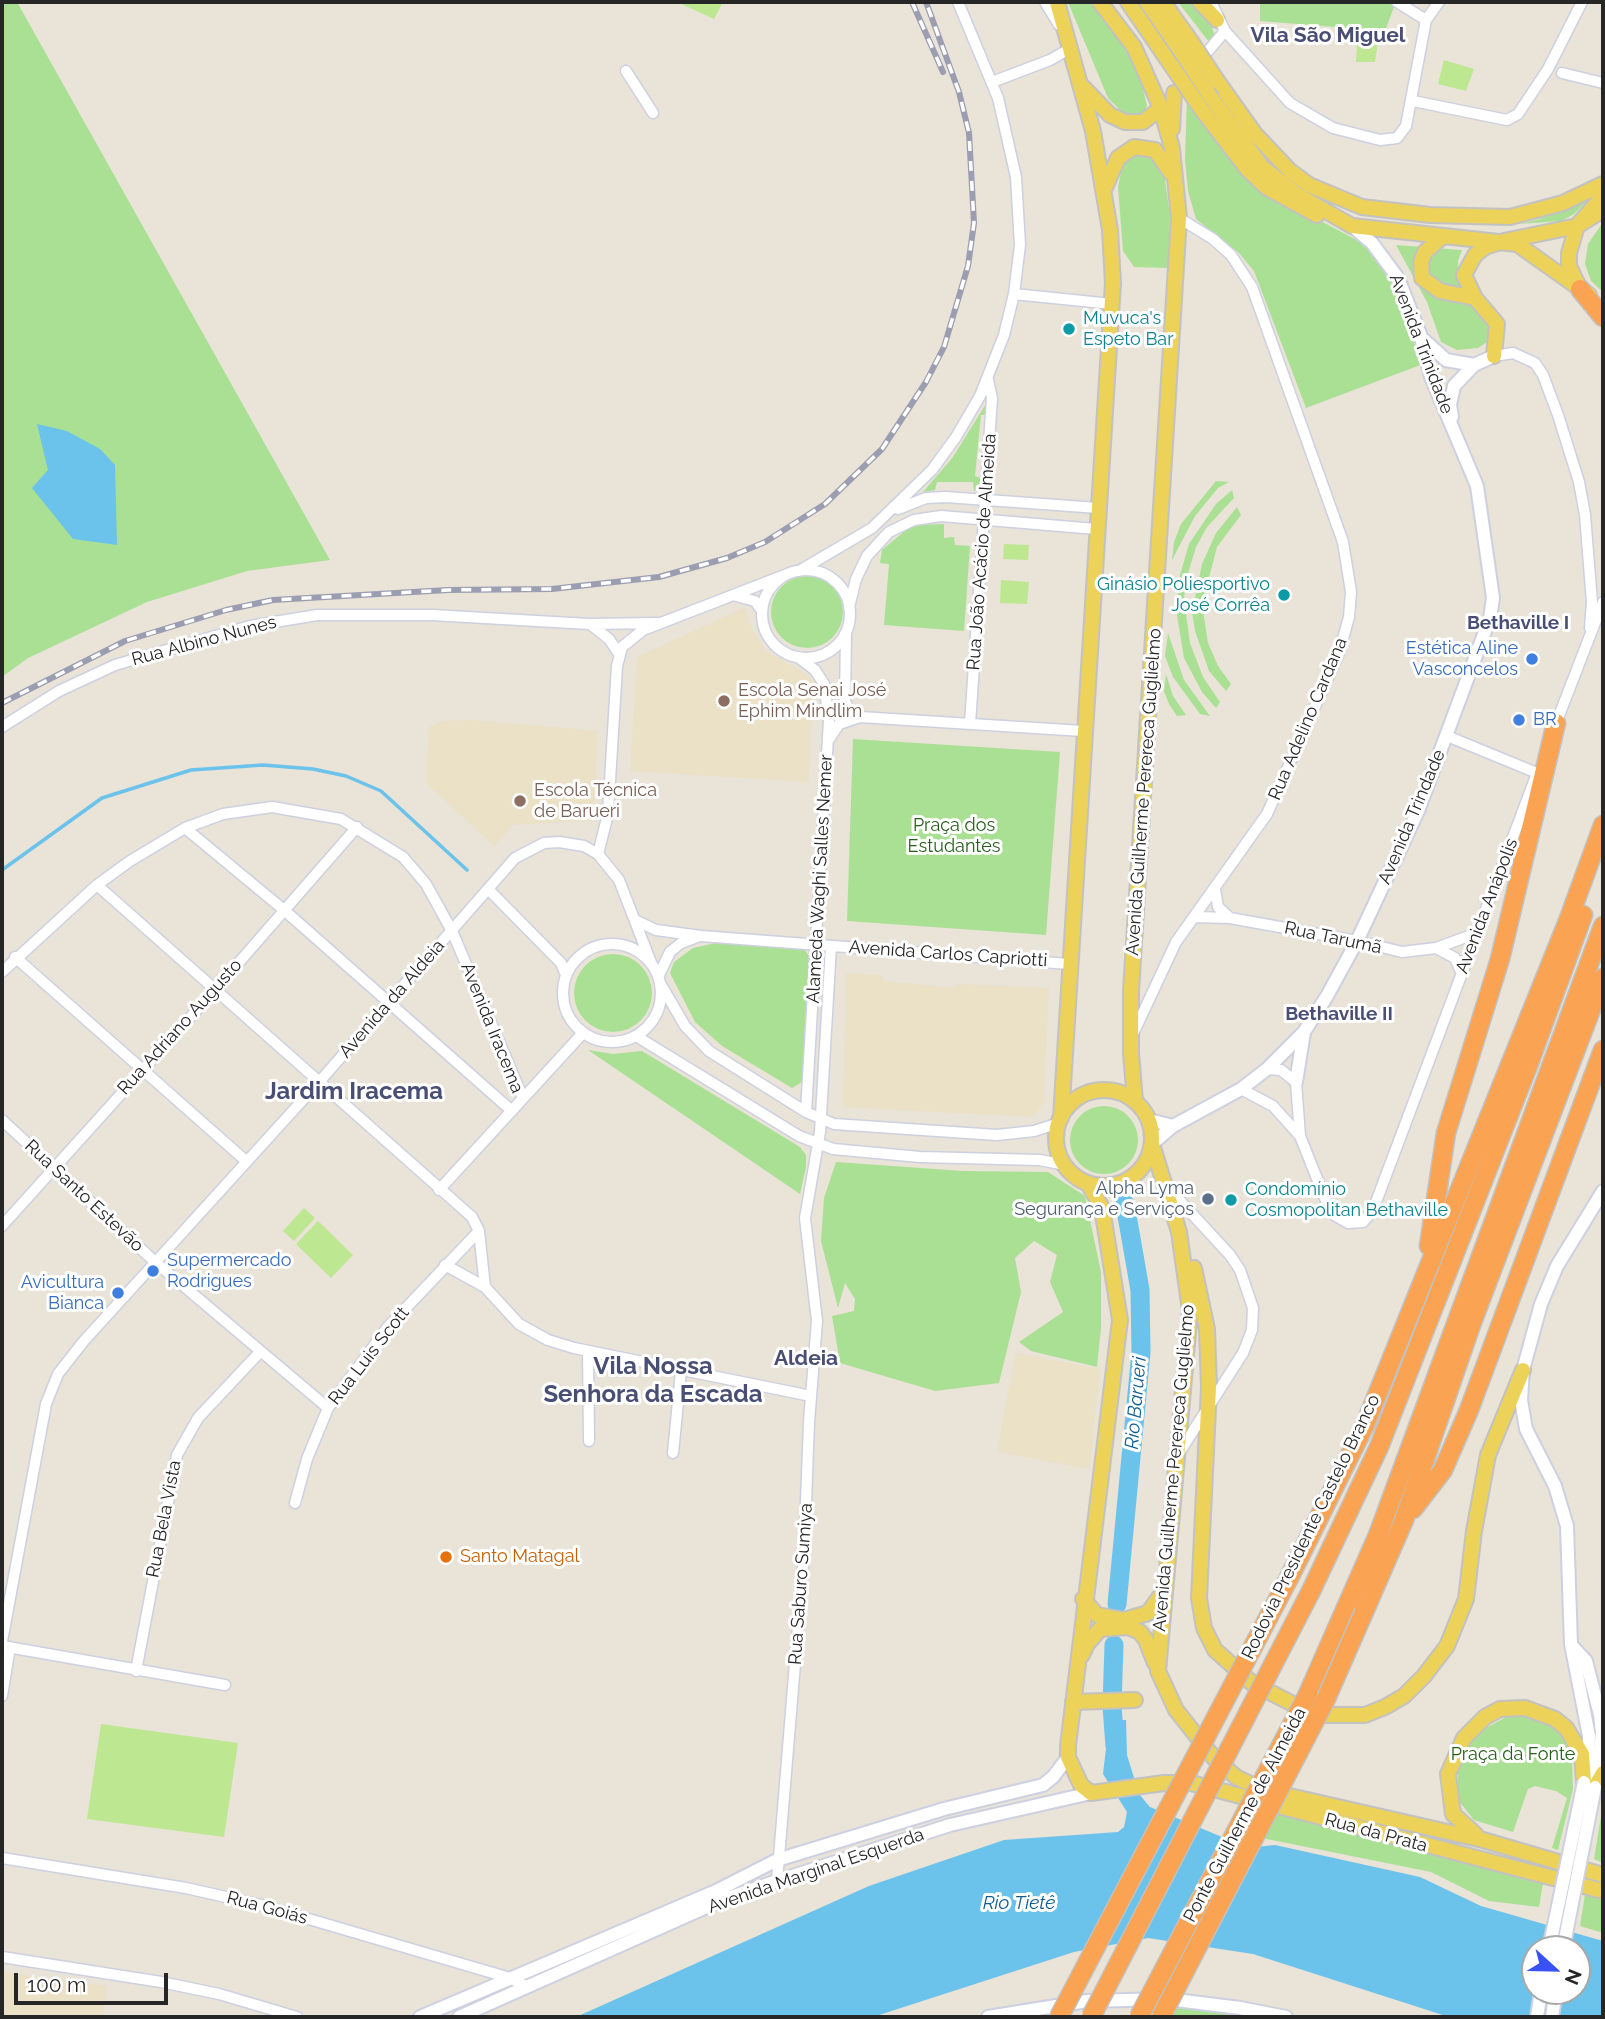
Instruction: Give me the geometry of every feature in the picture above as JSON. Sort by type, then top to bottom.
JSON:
[{"type":"highway","points":[[1580,289],[1603,317]]},
{"type":"highway","points":[[1424,1332],[1426,1268],[1446,1133],[1500,959],[1556,723]]},
{"type":"highway","name":"Rodovia Presidente Castelo Branco","points":[[1059,2017],[1289,1578],[1365,1426],[1426,1268],[1568,921],[1603,825]]},
{"type":"highway","name":"Rodovia Presidente Castelo Branco","points":[[1091,2017],[1311,1591],[1379,1447],[1528,1066],[1603,859]]},
{"type":"highway","name":"Ponte Guilherme de Almeida","points":[[1139,2017],[1308,1694],[1378,1535],[1603,926]]},
{"type":"highway","points":[[1162,2009],[1325,1701],[1404,1520],[1471,1325],[1603,978]]},
{"type":"highway","points":[[1404,1520],[1443,1470],[1469,1410],[1603,1050]]},
{"type":"main road","points":[[1057,2],[1080,84],[1103,190],[1111,253],[1112,304],[1057,1142],[1065,1165],[1088,1183],[1102,1208],[1120,1320],[1116,1370],[1083,1600],[1068,1757],[1081,1785],[1094,1793]]},
{"type":"main road","points":[[1100,2],[1134,47],[1161,108],[1171,148]]},
{"type":"main road","points":[[1128,2],[1170,62],[1207,105],[1262,167],[1296,194],[1352,226],[1504,241],[1530,251],[1603,303]]},
{"type":"main road","points":[[1147,2],[1218,82],[1271,153],[1309,185],[1362,207],[1387,212],[1468,218],[1510,217],[1534,212],[1603,184]]},
{"type":"main road","points":[[1163,2],[1185,45],[1207,105]]},
{"type":"main road","points":[[1200,2],[1221,25]]},
{"type":"main road","points":[[1080,84],[1111,115],[1125,122],[1143,122],[1161,108]]},
{"type":"main road","points":[[1171,148],[1174,93]]},
{"type":"main road","points":[[1103,190],[1118,158],[1126,150],[1137,146],[1150,147],[1159,153],[1175,184]]},
{"type":"main road","name":"Avenida Guilherme Perereca Guglielmo","points":[[1135,1101],[1130,1039],[1179,218],[1171,148]]},
{"type":"main road","points":[[1580,289],[1569,266],[1569,253],[1577,226],[1603,196]]},
{"type":"main road","points":[[1456,434],[1451,394],[1454,386],[1474,365],[1494,356],[1497,324],[1475,298],[1464,275],[1468,265],[1485,247],[1577,226],[1603,210]]},
{"type":"main road","name":"Avenida Trinidade","points":[[1352,226],[1388,261],[1398,278],[1420,334],[1431,377],[1456,434]]},
{"type":"main road","points":[[1443,236],[1424,252],[1422,278],[1440,291],[1475,298]]},
{"type":"main road","points":[[1420,334],[1427,346],[1446,360],[1474,365]]},
{"type":"main road","name":"Avenida Trindade","points":[[1152,1144],[1173,1126],[1241,1089],[1267,1069],[1304,1032],[1357,940],[1418,811],[1486,628],[1493,598],[1477,486],[1456,434]]},
{"type":"main road","points":[[1296,1082],[1304,1032]]},
{"type":"main road","points":[[1060,1121],[1073,1102],[1091,1092],[1114,1091],[1135,1101],[1149,1120],[1152,1144],[1144,1165],[1126,1181],[1104,1186],[1088,1183]]},
{"type":"main road","points":[[1149,1120],[1173,1126]]},
{"type":"main road","name":"Avenida Guilherme Perereca Guglielmo","points":[[1152,1144],[1184,1253],[1190,1311],[1158,1671]]},
{"type":"main road","points":[[1168,1193],[1191,1251],[1207,1329],[1208,1411],[1199,1598],[1204,1628],[1215,1650],[1252,1683],[1295,1706],[1323,1715],[1365,1715],[1385,1707],[1414,1686],[1447,1646],[1458,1623],[1466,1598],[1474,1531],[1488,1455],[1522,1370],[1541,1304],[1557,1266],[1603,1191]]},
{"type":"main road","points":[[1522,1370],[1521,1400],[1526,1429],[1555,1486],[1567,1526],[1571,1644],[1589,1736],[1590,1785],[1565,1935]]},
{"type":"main road","name":"Avenida Guilherme Perereca Guglielmo","points":[[1083,1600],[1097,1615],[1110,1619],[1136,1618],[1158,1603],[1164,1590]]},
{"type":"main road","name":"Avenida Guilherme Perereca Guglielmo","points":[[1076,1670],[1087,1644],[1107,1626],[1128,1627],[1140,1632],[1183,1720]]},
{"type":"main road","points":[[1073,1702],[1135,1700]]},
{"type":"main road","points":[[1483,1840],[1453,1814],[1448,1774],[1464,1738],[1485,1717],[1514,1706],[1555,1719],[1577,1741],[1590,1785],[1552,1935]]},
{"type":"main road","name":"Rua da Prata","points":[[1183,1720],[1214,1758],[1236,1777],[1263,1790],[1483,1840],[1603,1875]]},
{"type":"main road","name":"Avenida Marginal Esquerda","points":[[420,2017],[716,1891],[777,1860],[944,1809],[1043,1785],[1054,1777],[1068,1757]]},
{"type":"main road","points":[[1590,1785],[1603,1773]]},
{"type":"main road","name":"Rua da Prata","points":[[1148,1785],[1191,1783],[1603,1891]]},
{"type":"main road","name":"Avenida Marginal Esquerda","points":[[459,2017],[526,1986],[619,1949],[720,1901],[777,1881],[950,1825],[1094,1793],[1148,1785]]},
{"type":"main road","points":[[988,2017],[1087,2001],[1162,2009]]},
{"type":"main road","points":[[1150,2017],[1162,2009],[1194,2001],[1286,2017]]},
{"type":"street","points":[[958,2],[992,82],[1011,148],[1017,187],[1020,245],[1014,294],[988,380],[942,458],[891,512],[845,547],[794,572],[658,623],[629,638],[619,654],[608,814],[598,854],[619,880],[652,965],[685,1026],[702,1045],[806,1112],[821,1119],[863,1128],[997,1135],[1034,1131],[1060,1121]]},
{"type":"street","points":[[992,82],[1050,60],[1070,44],[1045,2]]},
{"type":"street","points":[[1211,2],[1221,25],[1282,95],[1308,116],[1333,128],[1380,140],[1397,138],[1406,126],[1426,20],[1439,2]]},
{"type":"street","points":[[1397,2],[1426,20]]},
{"type":"street","points":[[1413,100],[1507,120],[1518,114],[1548,69],[1582,2]]},
{"type":"street","points":[[1161,108],[1221,25]]},
{"type":"street","points":[[626,71],[653,113]]},
{"type":"street","points":[[1562,73],[1603,83]]},
{"type":"street","name":"Rua Adelino Cardana","points":[[1130,1039],[1165,962],[1268,814],[1344,641],[1351,592],[1343,542],[1252,287],[1231,255],[1179,218]]},
{"type":"street","points":[[1014,294],[1112,304]]},
{"type":"street","points":[[1494,356],[1513,353],[1535,363],[1543,375],[1558,415],[1579,482],[1586,515],[1592,602],[1589,638]]},
{"type":"street","name":"Rua João Acácio de Almeida","points":[[970,724],[987,500],[992,398],[988,380]]},
{"type":"street","points":[[891,512],[926,498],[1098,508]]},
{"type":"street","points":[[860,717],[849,710],[845,701],[849,607],[861,566],[873,548],[894,529],[933,516],[1096,528]]},
{"type":"street","points":[[846,630],[828,652],[816,657],[799,658],[783,652],[771,642],[764,629],[762,611],[771,588],[794,572],[818,572],[831,579],[842,589],[849,607]]},
{"type":"street","points":[[732,596],[751,599],[762,611]]},
{"type":"street","name":"Avenida Anápolis","points":[[1300,1136],[1334,1215],[1355,1224],[1363,1222],[1373,1210],[1603,602]]},
{"type":"street","name":"Rua Albino Nunes","points":[[2,727],[59,691],[115,665],[250,626],[317,615],[376,614],[589,624],[658,623]]},
{"type":"street","points":[[589,624],[609,639],[619,654]]},
{"type":"street","name":"Alameda Waghi Salles Nemer","points":[[799,658],[819,675],[826,689],[829,742],[806,1112]]},
{"type":"street","points":[[829,742],[837,726],[860,717],[1083,732]]},
{"type":"street","points":[[1447,736],[1537,773]]},
{"type":"street","name":"Avenida Iracema","points":[[2,972],[15,957],[97,885],[185,828],[223,814],[272,807],[341,819],[403,857],[415,869],[452,931],[523,1098],[439,1190]]},
{"type":"street","name":"Rua Adriano Augusto","points":[[2,1226],[214,991],[357,827]]},
{"type":"street","points":[[185,828],[284,910],[512,1111]]},
{"type":"street","name":"Avenida da Aldeia","points":[[2,1696],[4,1645],[51,1388],[83,1342],[320,1082],[515,858],[544,844],[572,843],[598,854]]},
{"type":"street","points":[[97,885],[472,1217],[479,1231],[485,1287]]},
{"type":"street","points":[[488,889],[561,963],[566,975],[564,1007],[570,1019],[583,1033],[609,1043],[636,1036],[656,1014],[661,996],[659,980],[667,957],[676,947],[701,936]]},
{"type":"street","points":[[1215,889],[1218,906],[1230,918]]},
{"type":"street","name":"Rua Tarumã","points":[[1196,917],[1230,918],[1357,940],[1402,952],[1436,948],[1477,933]]},
{"type":"street","name":"Avenida Carlos Capriotti","points":[[637,921],[656,930],[701,936],[1069,964]]},
{"type":"street","points":[[566,975],[581,955],[605,945],[630,947],[652,965]]},
{"type":"street","name":"Alameda Waghi Salles Nemer","points":[[818,1144],[831,946]]},
{"type":"street","points":[[1436,948],[1455,958],[1462,973]]},
{"type":"street","points":[[15,957],[246,1161]]},
{"type":"street","points":[[523,1098],[583,1033]]},
{"type":"street","points":[[636,1036],[818,1144],[868,1154],[1040,1160],[1065,1165]]},
{"type":"street","points":[[1267,1069],[1281,1070],[1296,1082],[1300,1136]]},
{"type":"street","points":[[1241,1089],[1272,1106],[1300,1136]]},
{"type":"street","name":"Rua Santo Estevão","points":[[2,1120],[154,1261],[259,1353],[328,1408]]},
{"type":"street","name":"Rua Saburo Sumiya","points":[[777,1881],[804,1555],[817,1321],[805,1228],[818,1144]]},
{"type":"street","points":[[1168,1193],[1230,1255],[1244,1278],[1253,1308],[1252,1330],[1243,1353],[1179,1453]]},
{"type":"street","name":"Rua Luis Scott","points":[[295,1503],[307,1459],[328,1408],[337,1394],[381,1336],[479,1231]]},
{"type":"street","points":[[446,1265],[485,1287],[507,1313],[532,1333],[588,1351],[811,1396]]},
{"type":"street","points":[[588,1351],[589,1441]]},
{"type":"street","name":"Rua Bela Vista","points":[[136,1671],[167,1492],[177,1455],[198,1418],[259,1353]]},
{"type":"street","points":[[673,1453],[681,1371]]},
{"type":"street","points":[[4,1645],[225,1685]]},
{"type":"street","name":"Rua Goiás","points":[[2,1858],[221,1895],[510,1978],[526,1986]]},
{"type":"street","points":[[2,1957],[161,1982],[290,2016]]},
{"type":"shaded area","name":"Escola Senai José Ephim Mindlim","points":[[745,607],[753,631],[766,651],[803,672],[813,681],[809,782],[630,771],[637,657]]},
{"type":"shaded area","name":"Escola Técnica de Barueri","points":[[469,720],[598,731],[593,820],[513,825],[494,846],[426,783],[429,727],[443,721]]},
{"type":"shaded area","points":[[846,973],[881,975],[884,981],[954,988],[958,984],[1049,988],[1044,1102],[1033,1117],[843,1107]]},
{"type":"shaded area","points":[[1015,1353],[1100,1369],[1090,1469],[997,1452]]},
{"type":"shaded area","points":[[2,1972],[107,1986],[103,2017],[2,2017]]},
{"type":"green space","points":[[2,2],[17,2],[330,560],[247,571],[147,602],[28,658],[2,677]]},
{"type":"green space","points":[[677,2],[723,2],[714,19]]},
{"type":"green space","points":[[1068,2],[1089,2],[1121,41],[1141,79],[1147,106],[1144,113],[1123,113],[1108,98]]},
{"type":"green space","points":[[1178,2],[1193,2],[1210,19],[1214,34],[1209,42]]},
{"type":"green space","points":[[1260,2],[1392,2],[1394,7],[1385,31],[1260,21]]},
{"type":"green space","points":[[1358,33],[1379,35],[1375,62],[1356,62]]},
{"type":"green space","points":[[1444,60],[1474,69],[1466,91],[1438,84]]},
{"type":"green space","points":[[1187,96],[1319,220],[1368,246],[1399,286],[1423,364],[1306,408],[1254,271],[1239,253],[1196,219],[1188,191],[1185,160]]},
{"type":"green space","points":[[1132,153],[1154,156],[1164,173],[1170,215],[1168,268],[1134,267],[1123,251],[1118,187],[1123,163]]},
{"type":"green space","points":[[1591,197],[1574,214],[1561,221],[1520,224],[1540,219]]},
{"type":"green space","points":[[1603,222],[1603,292],[1591,281],[1585,264],[1588,244]]},
{"type":"green space","points":[[1396,245],[1462,250],[1458,261],[1459,283],[1493,328],[1487,342],[1478,348],[1457,350],[1441,342],[1427,302]]},
{"type":"green space","points":[[989,399],[988,415],[981,415],[975,476],[984,479],[981,488],[974,491],[973,482],[937,482],[935,490],[923,492],[953,457]]},
{"type":"green space","points":[[1216,481],[1229,482],[1218,488],[1195,516],[1172,560],[1174,542],[1181,524]]},
{"type":"green space","points":[[1232,490],[1234,498],[1207,527],[1196,547],[1186,580],[1184,599],[1190,643],[1203,677],[1220,702],[1216,708],[1202,692],[1184,658],[1176,609],[1180,575],[1189,544],[1216,504]]},
{"type":"green space","points":[[1237,507],[1241,515],[1217,547],[1202,604],[1208,643],[1218,666],[1231,684],[1226,691],[1209,671],[1195,631],[1192,612],[1202,564],[1216,533]]},
{"type":"green space","points":[[944,524],[944,538],[954,537],[955,545],[970,546],[964,631],[884,625],[889,564],[880,563],[882,550],[906,530],[919,525]]},
{"type":"green space","points":[[1004,544],[1029,545],[1028,560],[1003,559]]},
{"type":"green space","points":[[807,576],[827,582],[837,592],[843,612],[837,632],[827,642],[807,648],[787,642],[777,632],[771,612],[777,592],[787,582]]},
{"type":"green space","points":[[1001,580],[1029,582],[1027,604],[1000,603]]},
{"type":"green space","points":[[1168,633],[1184,680],[1210,716],[1200,714],[1173,677],[1165,656]]},
{"type":"green space","points":[[1166,674],[1173,696],[1186,715],[1177,716],[1169,704],[1164,691]]},
{"type":"green space","name":"Praça dos Estudantes","points":[[853,739],[1060,752],[1046,935],[847,921]]},
{"type":"green space","points":[[716,943],[804,949],[809,956],[802,1082],[792,1088],[722,1046],[695,1022],[670,973],[674,962],[693,948]]},
{"type":"green space","points":[[613,954],[628,957],[645,971],[652,993],[649,1008],[635,1025],[613,1032],[598,1029],[581,1015],[574,993],[577,978],[591,961]]},
{"type":"green space","points":[[588,1050],[613,1054],[642,1051],[800,1147],[806,1155],[806,1167],[800,1194]]},
{"type":"green space","points":[[1104,1106],[1117,1109],[1128,1116],[1135,1127],[1138,1140],[1135,1153],[1128,1164],[1117,1171],[1104,1174],[1091,1171],[1080,1164],[1073,1153],[1070,1140],[1073,1127],[1080,1116],[1091,1109]]},
{"type":"green space","points":[[836,1162],[963,1171],[1048,1172],[1085,1196],[1101,1272],[1101,1328],[1097,1367],[1031,1351],[1019,1342],[1063,1312],[1050,1282],[1057,1255],[1034,1241],[1015,1258],[1021,1292],[999,1383],[935,1391],[840,1363],[832,1316],[854,1311],[855,1299],[845,1283],[838,1308],[821,1241],[824,1198]]},
{"type":"green space","points":[[304,1208],[315,1218],[294,1241],[283,1231]]},
{"type":"green space","points":[[318,1221],[353,1255],[331,1278],[296,1244]]},
{"type":"green space","name":"Praça da Fonte","points":[[1508,1716],[1530,1716],[1551,1725],[1564,1739],[1572,1757],[1573,1789],[1558,1850],[1552,1848],[1567,1798],[1556,1791],[1535,1786],[1528,1789],[1513,1832],[1474,1820],[1458,1800],[1458,1773],[1468,1746],[1482,1730]]},
{"type":"green space","points":[[101,1724],[238,1743],[224,1837],[87,1819]]},
{"type":"green space","name":"Praça da Fonte","points":[[1603,1804],[1603,1863],[1594,1859]]},
{"type":"green space","points":[[1261,1808],[1544,1877],[1539,1907],[1489,1901],[1431,1872],[1247,1835]]},
{"type":"green space","points":[[1585,1894],[1603,1898],[1603,1933],[1580,1926]]},
{"type":"green space","points":[[1182,2007],[1239,2015],[1239,2017],[1157,2017]]},
{"type":"water","points":[[37,424],[67,431],[100,449],[115,465],[117,545],[73,539],[32,488],[48,470]]},
{"type":"water","name":"Rio Tietê","points":[[1105,1720],[1126,1720],[1127,1755],[1139,1794],[1150,1807],[1234,1842],[1256,1847],[1275,1845],[1420,1877],[1481,1906],[1582,1935],[1521,1935],[1521,2005],[1591,2005],[1591,1938],[1603,1941],[1603,2017],[1449,2017],[1253,1954],[1148,1938],[1074,1952],[873,2017],[576,2017],[869,1886],[1004,1840],[1118,1832],[1124,1827],[1127,1812],[1103,1774],[1107,1740]]},
{"type":"waterway","points":[[2,870],[102,798],[191,770],[263,765],[313,769],[346,776],[381,791],[467,870]]},
{"type":"waterway","name":"Rio Barueri","points":[[1117,1604],[1141,1352],[1140,1290],[1125,1204]]},
{"type":"waterway","name":"Rio Barueri","points":[[1114,1645],[1112,1706],[1115,1746]]},
{"type":"railway","points":[[912,2],[943,72]]},
{"type":"railway","points":[[2,703],[125,641],[226,610],[273,600],[448,590],[552,589],[659,577],[727,558],[765,542],[825,504],[882,449],[926,382],[944,347],[968,266],[974,223],[969,133],[959,92],[926,2]]},
{"type":"place","name":"Muvuca's Espeto Bar","points":[[1069,329]]},
{"type":"place","name":"Ginásio Poliesportivo José Corrêa","points":[[1284,595]]},
{"type":"place","name":"Estética Aline Vasconcelos","points":[[1532,659]]},
{"type":"place","name":"Escola Senai José Ephim Mindlim","points":[[724,701]]},
{"type":"place","name":"BR","points":[[1519,720]]},
{"type":"place","name":"Escola Técnica de Barueri","points":[[520,801]]},
{"type":"place","name":"Alpha Lyma Segurança e Serviços","points":[[1208,1199]]},
{"type":"place","name":"Condomínio Cosmopolitan Bethaville","points":[[1231,1200]]},
{"type":"place","name":"Supermercado Rodrigues","points":[[153,1271]]},
{"type":"place","name":"Avicultura Bianca","points":[[118,1293]]},
{"type":"place","name":"Santo Matagal","points":[[446,1557]]},
{"type":"district","name":"Vila São Miguel","points":[[1328,36]]},
{"type":"district","name":"Bethaville I","points":[[1518,623]]},
{"type":"district","name":"Bethaville II","points":[[1339,1014]]},
{"type":"district","name":"Jardim Iracema","points":[[354,1092]]},
{"type":"district","name":"Aldeia","points":[[806,1359]]},
{"type":"district","name":"Vila Nossa Senhora da Escada","points":[[653,1381]]}]
